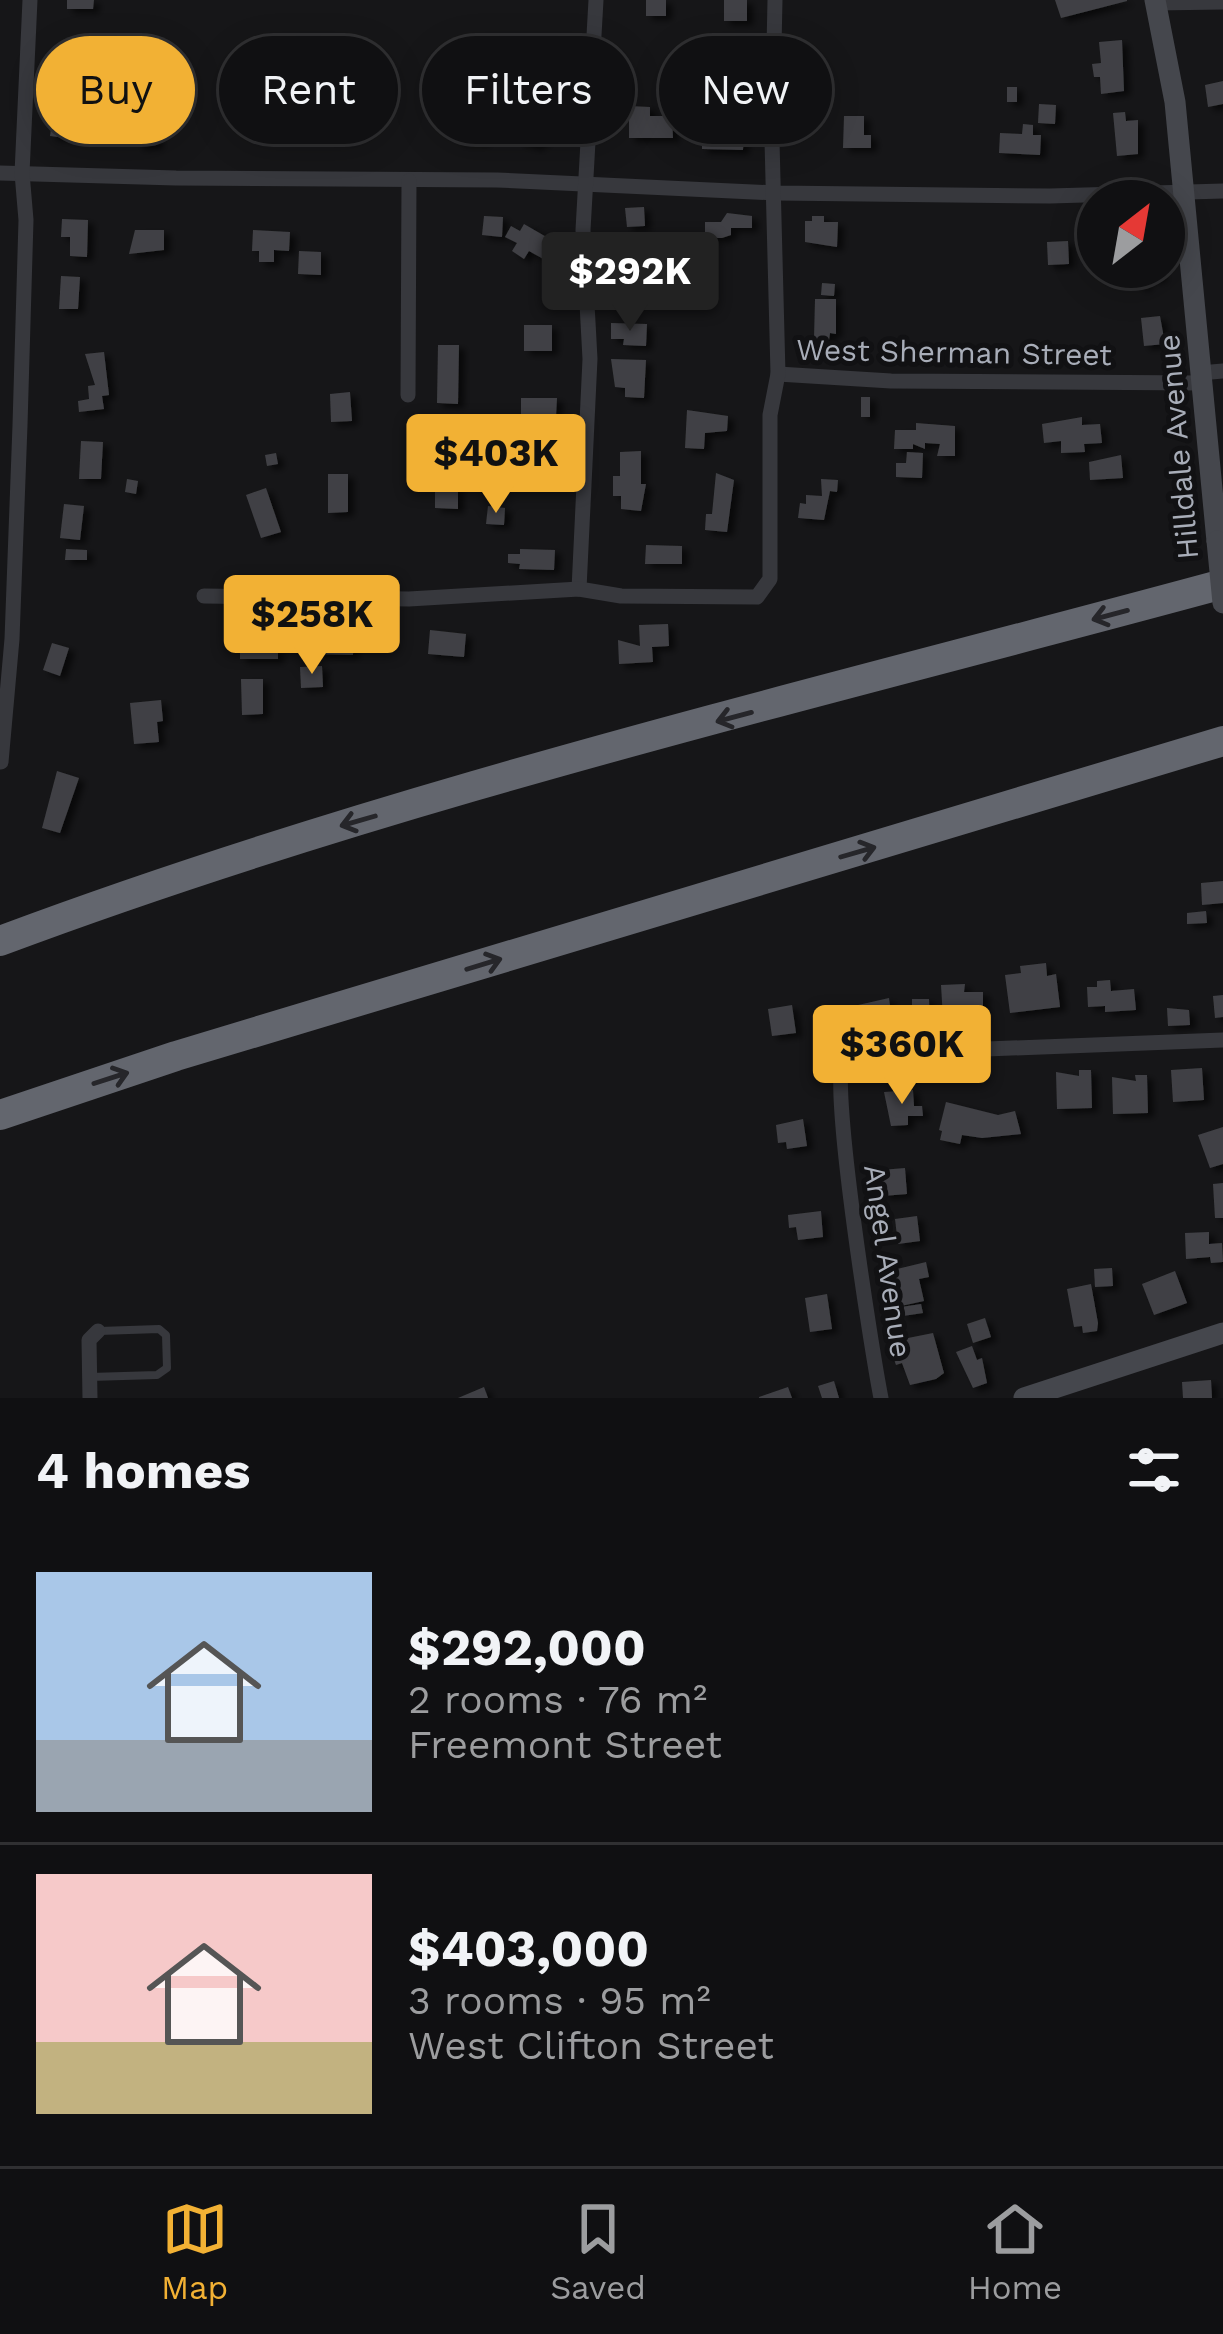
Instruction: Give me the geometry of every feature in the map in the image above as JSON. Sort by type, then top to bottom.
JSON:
[{"type":"highway","points":[[0,941],[174,879],[463,790],[1223,584]]},
{"type":"highway","points":[[0,1115],[176,1056],[1223,741]]},
{"type":"main road","name":"Hilldale Avenue","points":[[1155,2],[1175,102],[1181,180]]},
{"type":"main road","name":"Hilldale Avenue","points":[[1185,214],[1208,376],[1223,603]]},
{"type":"main road","points":[[1027,1398],[1223,1333]]},
{"type":"street","points":[[1,762],[12,639],[30,0]]},
{"type":"street","points":[[579,589],[590,359],[583,230],[596,0]]},
{"type":"street","points":[[204,596],[409,599],[579,589],[621,596],[758,596],[770,580],[770,415],[778,374],[775,0]]},
{"type":"street","points":[[1155,2],[1223,2]]},
{"type":"street","points":[[0,172],[587,183],[774,193],[1077,195]]},
{"type":"street","points":[[408,395],[409,181]]},
{"type":"street","points":[[1185,193],[1223,191]]},
{"type":"street","name":"West Sherman Street","points":[[778,374],[890,381],[1208,376]]},
{"type":"street","name":"Angel Avenue","points":[[881,1398],[843,1128],[838,1075],[843,1061],[859,1054],[1223,1040]]},
{"type":"street","points":[[90,1398],[89,1340],[98,1331]]},
{"type":"lane","points":[[90,1377],[157,1375],[167,1368],[163,1331],[98,1331]]},
{"type":"building","points":[[67,0],[94,0],[93,9],[67,9]]},
{"type":"building","points":[[646,0],[666,0],[666,16],[646,16]]},
{"type":"building","points":[[724,0],[747,0],[747,21],[724,21]]},
{"type":"building","points":[[1055,0],[1127,0],[1127,1],[1061,18]]},
{"type":"building","points":[[1122,40],[1124,91],[1101,94],[1100,77],[1094,77],[1092,64],[1101,63],[1099,42]]},
{"type":"building","points":[[1223,81],[1223,104],[1208,107],[1205,85]]},
{"type":"building","points":[[1007,87],[1017,87],[1017,102],[1007,102]]},
{"type":"building","points":[[1039,104],[1056,105],[1055,124],[1038,123]]},
{"type":"building","points":[[635,106],[650,107],[650,116],[659,116],[659,138],[635,138]]},
{"type":"building","points":[[1125,112],[1126,121],[1138,120],[1138,154],[1117,156],[1113,113]]},
{"type":"building","points":[[844,116],[864,116],[864,135],[871,135],[871,148],[843,148]]},
{"type":"building","points":[[1023,124],[1033,125],[1033,135],[1041,135],[1040,155],[999,153],[1000,133],[1022,134]]},
{"type":"building","points":[[702,144],[743,144],[743,150],[702,149]]},
{"type":"building","points":[[644,207],[645,226],[627,227],[625,208]]},
{"type":"building","points":[[727,213],[752,216],[752,228],[731,228],[731,235],[705,238],[705,222],[721,222]]},
{"type":"building","points":[[484,216],[503,217],[502,237],[482,235]]},
{"type":"building","points":[[812,216],[838,222],[837,247],[805,242],[805,221],[812,221]]},
{"type":"building","points":[[62,219],[88,220],[87,257],[70,256],[70,237],[61,237]]},
{"type":"building","points":[[524,224],[555,242],[545,260],[529,251],[524,259],[512,251],[517,243],[505,237],[511,226],[520,231]]},
{"type":"building","points":[[135,230],[164,230],[164,250],[129,254]]},
{"type":"building","points":[[253,230],[290,232],[289,251],[274,250],[274,262],[259,262],[259,251],[252,251]]},
{"type":"building","points":[[626,232],[646,232],[645,268],[626,268]]},
{"type":"building","points":[[1068,241],[1069,264],[1048,265],[1047,242]]},
{"type":"building","points":[[299,251],[321,252],[321,275],[298,274]]},
{"type":"building","points":[[61,276],[80,277],[78,309],[59,309]]},
{"type":"building","points":[[822,283],[835,284],[834,296],[821,295]]},
{"type":"building","points":[[815,299],[836,299],[836,334],[830,333],[829,340],[814,339]]},
{"type":"building","points":[[1160,316],[1165,344],[1144,346],[1141,318]]},
{"type":"building","points":[[611,323],[647,324],[646,346],[611,339]]},
{"type":"building","points":[[524,325],[552,325],[552,351],[524,351]]},
{"type":"building","points":[[438,345],[459,345],[458,404],[437,403]]},
{"type":"building","points":[[104,352],[109,395],[102,396],[104,409],[79,412],[78,401],[89,399],[88,386],[95,385],[85,354]]},
{"type":"building","points":[[611,359],[646,360],[644,398],[625,397],[625,388],[615,387]]},
{"type":"building","points":[[350,392],[352,421],[331,422],[330,394]]},
{"type":"building","points":[[861,397],[870,397],[870,417],[861,417]]},
{"type":"building","points":[[521,398],[557,398],[556,416],[553,429],[524,429],[524,433],[535,433],[531,455],[508,455],[509,419],[521,419]]},
{"type":"building","points":[[687,410],[728,416],[727,431],[705,433],[704,449],[685,448]]},
{"type":"building","points":[[1082,417],[1082,425],[1100,424],[1102,443],[1084,444],[1085,452],[1061,453],[1061,441],[1044,443],[1042,424]]},
{"type":"building","points":[[916,423],[955,426],[955,456],[937,456],[940,444],[894,449],[895,430],[916,430]]},
{"type":"building","points":[[426,439],[426,461],[418,461],[418,440]]},
{"type":"building","points":[[81,441],[103,442],[101,479],[79,479]]},
{"type":"building","points":[[641,451],[641,484],[646,484],[641,511],[621,509],[621,496],[613,496],[613,476],[620,476],[620,452]]},
{"type":"building","points":[[907,452],[923,453],[922,478],[896,477],[896,463],[906,463]]},
{"type":"building","points":[[276,453],[278,464],[267,466],[265,455]]},
{"type":"building","points":[[1121,455],[1123,478],[1090,480],[1089,462]]},
{"type":"building","points":[[716,473],[734,480],[727,532],[705,530],[706,514],[712,514]]},
{"type":"building","points":[[328,474],[348,474],[348,512],[328,513]]},
{"type":"building","points":[[435,476],[458,476],[458,509],[435,508]]},
{"type":"building","points":[[127,479],[138,481],[136,494],[125,492]]},
{"type":"building","points":[[821,479],[838,480],[837,492],[830,491],[824,520],[798,518],[806,495],[822,496]]},
{"type":"building","points":[[266,488],[281,532],[261,538],[246,495]]},
{"type":"building","points":[[64,504],[84,506],[80,540],[60,538]]},
{"type":"building","points":[[488,506],[505,508],[504,525],[486,524]]},
{"type":"building","points":[[646,545],[682,546],[682,564],[645,564]]},
{"type":"building","points":[[66,549],[87,550],[87,560],[65,560]]},
{"type":"building","points":[[520,549],[555,550],[554,570],[519,569],[520,564],[508,563],[508,554],[520,554]]},
{"type":"building","points":[[668,624],[669,646],[652,647],[653,662],[619,664],[618,640],[640,646],[639,625]]},
{"type":"building","points":[[430,630],[466,634],[464,657],[428,654]]},
{"type":"building","points":[[354,634],[353,655],[312,654],[313,638]]},
{"type":"building","points":[[52,643],[69,648],[60,676],[43,670]]},
{"type":"building","points":[[240,647],[278,648],[278,659],[240,659]]},
{"type":"building","points":[[322,666],[323,687],[301,688],[300,667]]},
{"type":"building","points":[[241,679],[263,679],[263,714],[242,715]]},
{"type":"building","points":[[161,700],[159,742],[134,744],[130,703]]},
{"type":"building","points":[[57,771],[79,778],[60,833],[42,828]]},
{"type":"building","points":[[1223,881],[1223,903],[1202,905],[1201,883]]},
{"type":"building","points":[[1206,911],[1207,923],[1187,924],[1187,913]]},
{"type":"building","points":[[1046,963],[1047,976],[1056,974],[1060,1007],[1010,1013],[1005,975],[1021,973],[1020,966]]},
{"type":"building","points":[[1110,980],[1111,991],[1134,989],[1136,1010],[1105,1012],[1105,1006],[1088,1007],[1087,987]]},
{"type":"building","points":[[965,984],[964,992],[983,992],[983,1018],[943,1018],[941,985]]},
{"type":"building","points":[[1223,995],[1223,1017],[1215,1018],[1213,996]]},
{"type":"building","points":[[889,998],[892,1021],[848,1027],[845,1008]]},
{"type":"building","points":[[912,999],[929,999],[930,1023],[912,1023]]},
{"type":"building","points":[[792,1005],[796,1033],[772,1036],[768,1009]]},
{"type":"building","points":[[1167,1008],[1189,1010],[1190,1025],[1168,1026]]},
{"type":"building","points":[[1202,1068],[1204,1100],[1173,1102],[1171,1070]]},
{"type":"building","points":[[1079,1070],[1091,1070],[1092,1108],[1057,1109],[1056,1072],[1079,1076]]},
{"type":"building","points":[[1135,1075],[1147,1075],[1148,1113],[1113,1114],[1112,1077],[1136,1081]]},
{"type":"building","points":[[913,1090],[914,1106],[922,1106],[923,1116],[908,1116],[908,1125],[891,1126],[884,1092]]},
{"type":"building","points":[[946,1102],[998,1115],[1015,1111],[1021,1134],[962,1135],[960,1144],[940,1140]]},
{"type":"building","points":[[803,1119],[807,1146],[787,1149],[786,1142],[778,1143],[776,1125]]},
{"type":"building","points":[[1223,1127],[1223,1164],[1210,1168],[1198,1135]]},
{"type":"building","points":[[905,1168],[907,1194],[883,1196],[881,1170]]},
{"type":"building","points":[[1223,1183],[1223,1218],[1215,1218],[1213,1184]]},
{"type":"building","points":[[821,1211],[823,1237],[798,1240],[796,1227],[789,1228],[788,1215]]},
{"type":"building","points":[[917,1216],[920,1241],[898,1244],[895,1219]]},
{"type":"building","points":[[1209,1232],[1209,1244],[1222,1243],[1223,1262],[1211,1263],[1210,1257],[1186,1259],[1185,1233]]},
{"type":"building","points":[[926,1262],[929,1277],[919,1279],[924,1301],[901,1306],[893,1270]]},
{"type":"building","points":[[1112,1268],[1113,1286],[1095,1287],[1094,1269]]},
{"type":"building","points":[[1175,1271],[1187,1303],[1154,1315],[1142,1284]]},
{"type":"building","points":[[1091,1284],[1097,1331],[1083,1333],[1082,1326],[1074,1327],[1067,1289]]},
{"type":"building","points":[[827,1294],[832,1329],[810,1332],[805,1298]]},
{"type":"building","points":[[921,1304],[923,1313],[903,1316],[901,1307]]},
{"type":"building","points":[[985,1318],[991,1337],[973,1343],[967,1324]]},
{"type":"building","points":[[933,1333],[944,1373],[910,1385],[888,1342]]},
{"type":"building","points":[[972,1346],[977,1360],[982,1358],[987,1383],[973,1388],[956,1352]]},
{"type":"building","points":[[1211,1380],[1212,1398],[1183,1398],[1182,1382]]},
{"type":"building","points":[[834,1381],[839,1398],[822,1398],[818,1386]]},
{"type":"building","points":[[484,1387],[488,1398],[458,1398]]},
{"type":"building","points":[[788,1387],[792,1398],[759,1398],[759,1397]]}]
